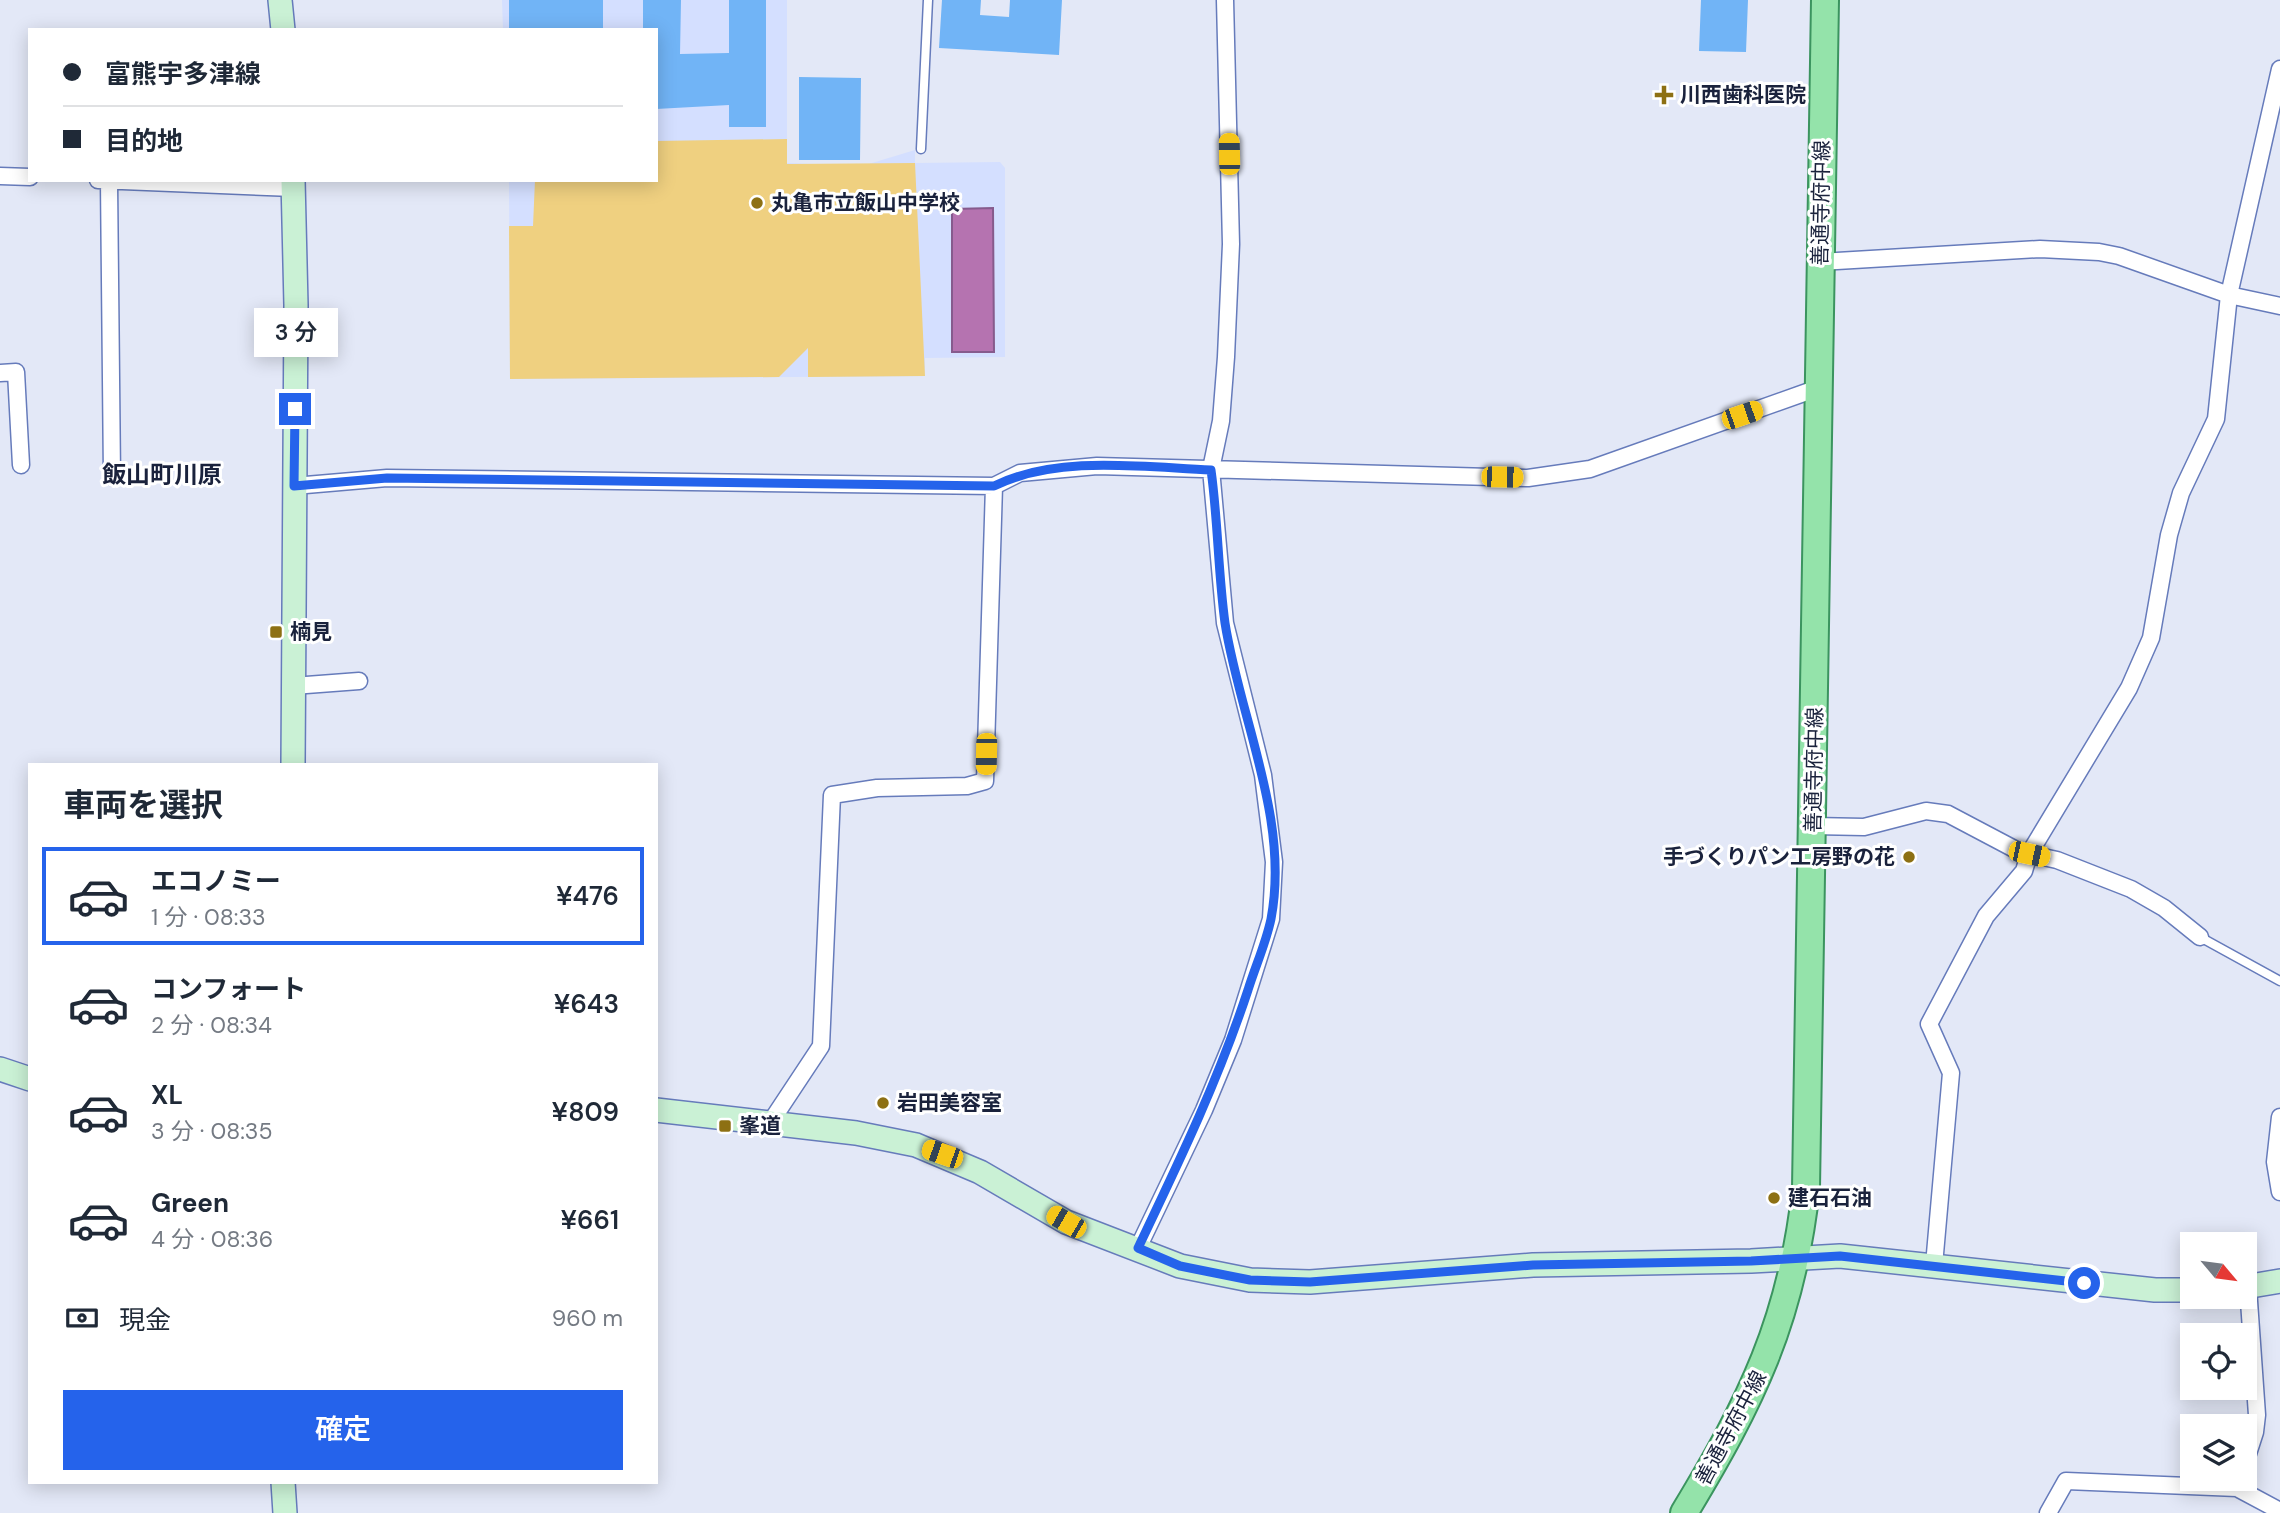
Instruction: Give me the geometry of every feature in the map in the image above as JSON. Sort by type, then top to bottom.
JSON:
[{"type":"main road","points":[[280,0],[283,28]]},
{"type":"main road","name":"善通寺府中線","points":[[1684,1513],[1750,1399],[1785,1305],[1803,1216],[1808,1148],[1825,0]]},
{"type":"main road","points":[[293,184],[293,763]]},
{"type":"main road","points":[[0,1069],[28,1078]]},
{"type":"main road","points":[[658,1110],[887,1137],[916,1145],[980,1172],[1066,1222],[1180,1266],[1238,1278],[1310,1282],[1533,1265],[1840,1256],[2142,1289],[2180,1290]]},
{"type":"main road","points":[[2258,1285],[2280,1281]]},
{"type":"main road","points":[[283,1484],[285,1513]]},
{"type":"street","points":[[1138,1248],[1204,1110],[1228,1052],[1271,919],[1274,862],[1263,775],[1225,623],[1211,470],[1221,421],[1231,244],[1225,0]]},
{"type":"street","points":[[1934,1265],[1951,1073],[1929,1024],[1986,916],[2024,871],[2029,854],[2129,688],[2151,638],[2169,535],[2181,493],[2216,419],[2229,295],[2280,69]]},
{"type":"street","points":[[0,176],[28,177]]},
{"type":"street","points":[[109,182],[112,477]]},
{"type":"street","points":[[170,182],[293,184]]},
{"type":"street","points":[[1820,262],[2040,249],[2099,252],[2132,260],[2229,295],[2280,306]]},
{"type":"street","points":[[0,373],[16,372],[21,465]]},
{"type":"street","points":[[294,486],[387,478],[994,486],[1020,473],[1097,466],[1528,478],[1590,469],[1818,388]]},
{"type":"street","points":[[770,1123],[821,1046],[832,795],[877,788],[967,786],[985,781],[994,486]]},
{"type":"street","points":[[293,686],[359,681]]},
{"type":"street","points":[[1813,826],[1864,827],[1917,813],[1948,814],[2029,854],[2057,860],[2130,889],[2164,908],[2200,937]]},
{"type":"street","points":[[2280,1117],[2275,1161],[2280,1192]]},
{"type":"street","points":[[2249,1309],[2257,1414]]},
{"type":"street","points":[[2048,1513],[2066,1481],[2180,1482]]},
{"type":"street","points":[[2251,1491],[2280,1511]]},
{"type":"lane","points":[[921,149],[928,0]]},
{"type":"lane","points":[[2200,937],[2280,981]]},
{"type":"shaded area","name":"丸亀市立飯山中学校","points":[[502,0],[787,0],[787,163],[862,166],[915,150],[915,163],[1000,162],[1005,168],[1005,357],[925,358],[925,376],[510,379],[509,182],[658,182],[658,28],[503,28]]},
{"type":"shaded area","name":"丸亀市立飯山中学校","points":[[787,139],[787,164],[915,163],[925,376],[808,377],[808,348],[779,377],[510,379],[509,226],[533,226],[535,182],[658,182],[658,141]]},
{"type":"shaded area","points":[[993,208],[994,352],[952,352],[952,209]]},
{"type":"building","points":[[509,0],[603,0],[603,28],[509,28]]},
{"type":"building","points":[[643,0],[681,0],[680,54],[729,53],[729,0],[766,0],[766,127],[729,127],[729,105],[658,109],[658,28],[643,28]]},
{"type":"building","points":[[942,0],[981,0],[980,15],[1009,17],[1010,0],[1062,0],[1059,55],[939,48]]},
{"type":"building","points":[[1701,0],[1748,0],[1746,52],[1699,51]]},
{"type":"building","points":[[799,77],[861,78],[860,160],[799,160]]},
{"type":"place","name":"川西歯科医院","points":[[1664,95]]},
{"type":"place","name":"丸亀市立飯山中学校","points":[[757,203]]},
{"type":"place","name":"楠見","points":[[276,632]]},
{"type":"place","name":"手づくりパン工房野の花","points":[[1909,857]]},
{"type":"place","name":"岩田美容室","points":[[883,1103]]},
{"type":"place","name":"峯道","points":[[725,1126]]},
{"type":"place","name":"建石石油","points":[[1774,1198]]},
{"type":"district","name":"飯山町川原","points":[[162,475]]},
{"type":"route","points":[[295,409],[294,486],[387,478],[994,486],[1020,473],[1097,466],[1211,470],[1225,623],[1263,775],[1274,862],[1271,919],[1233,1040],[1204,1110],[1138,1248],[1180,1266],[1250,1280],[1310,1282],[1533,1265],[1751,1261],[1840,1256],[2084,1283]]}]
